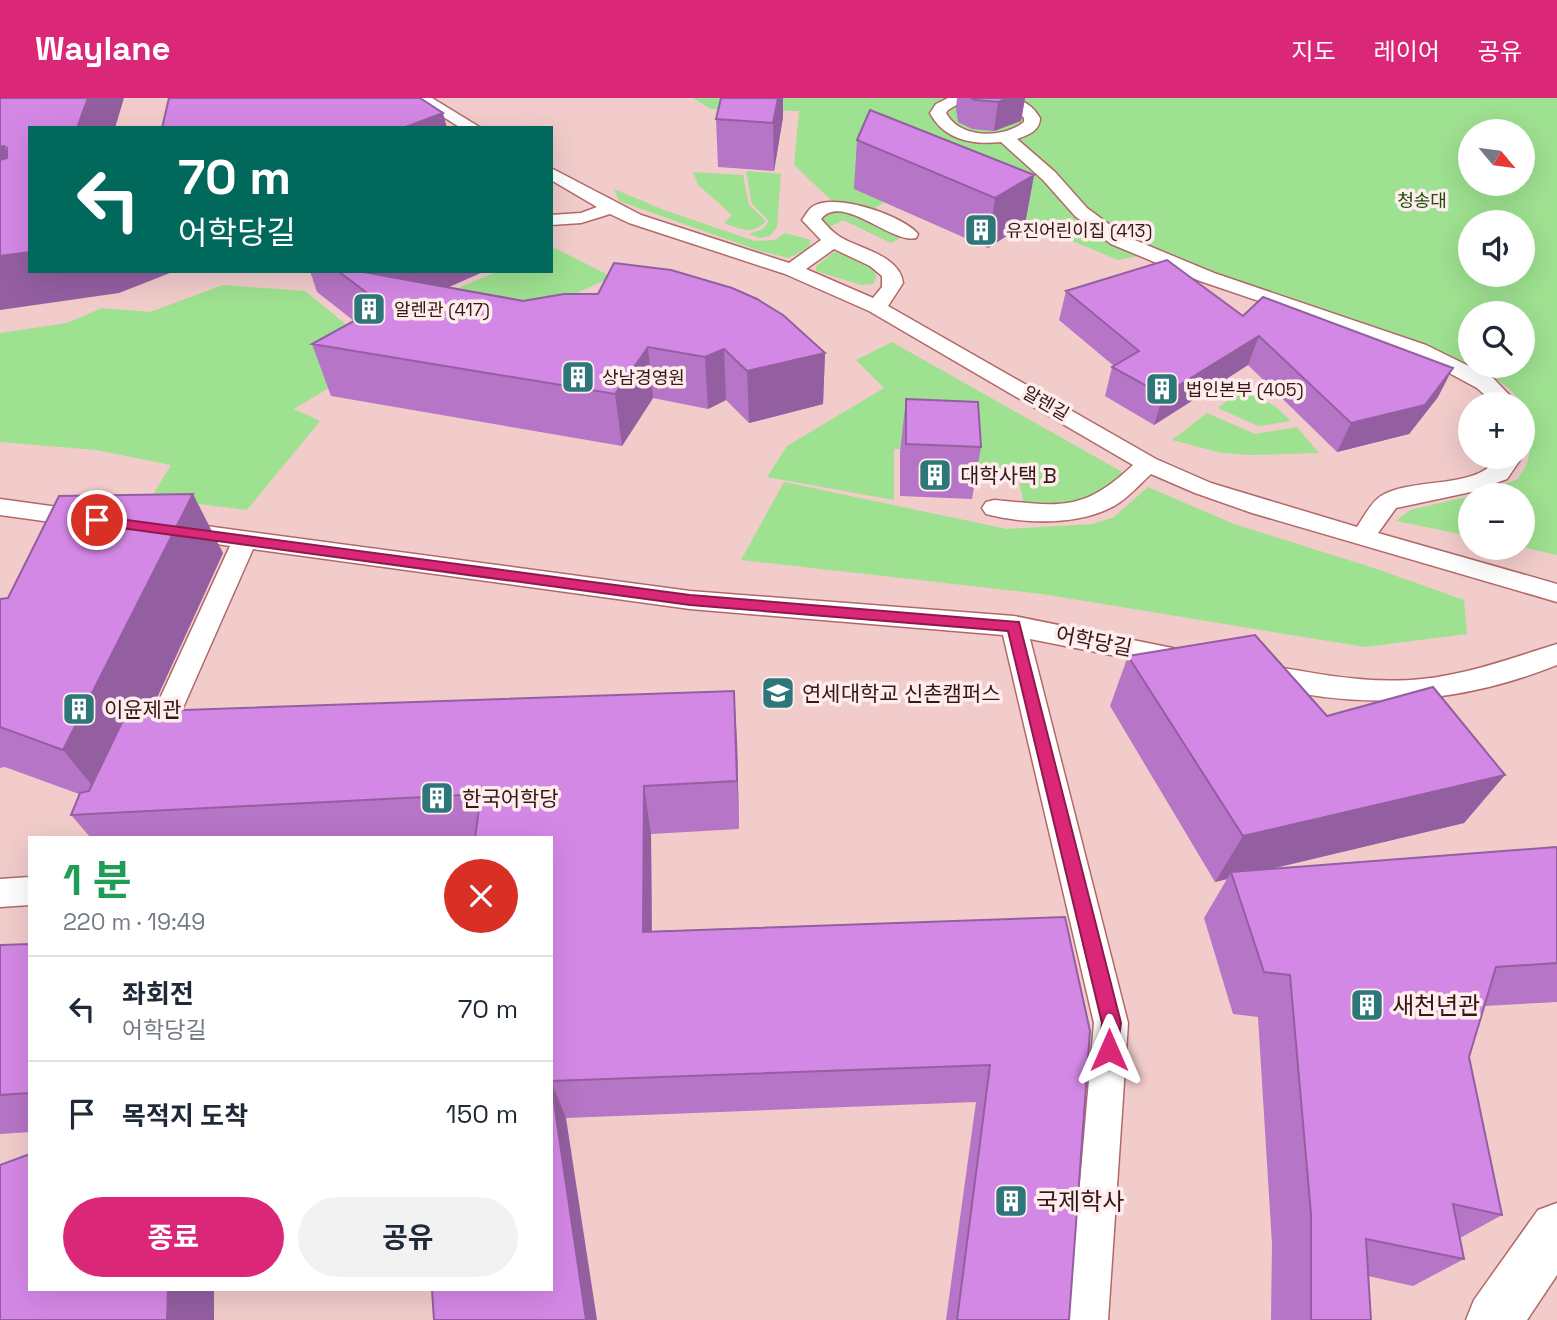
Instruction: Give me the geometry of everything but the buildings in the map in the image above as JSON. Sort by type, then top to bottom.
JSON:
[{"type":"street","points":[[1493,1320],[1557,1229]]},
{"type":"lane","points":[[421,98],[470,126]]},
{"type":"lane","points":[[952,99],[939,113],[940,120],[947,127],[973,136],[1005,137],[1027,128],[1032,122],[1032,115],[1018,103],[1001,98]]},
{"type":"lane","points":[[1005,137],[1049,176],[1081,212],[1118,240],[1207,277],[1419,349],[1458,367],[1494,392]]},
{"type":"lane","name":"알렌길","points":[[553,174],[635,219],[792,271],[876,307],[1149,464],[1237,499],[1557,593]]},
{"type":"lane","points":[[876,307],[890,291],[894,279],[891,272],[866,256],[832,241],[811,220],[820,209],[835,206],[863,212],[909,234]]},
{"type":"lane","points":[[553,220],[570,221],[592,216],[610,207]]},
{"type":"lane","points":[[792,271],[832,241]]},
{"type":"lane","points":[[994,508],[1052,512],[1083,509],[1104,501],[1149,464]]},
{"type":"lane","points":[[1363,536],[1388,502],[1419,492],[1471,484],[1499,474],[1503,469]]},
{"type":"lane","points":[[0,507],[111,522]]},
{"type":"lane","name":"어학당길","points":[[151,527],[690,600],[1014,626],[1325,687],[1407,691],[1455,684],[1557,654]]},
{"type":"lane","points":[[145,764],[245,539]]},
{"type":"lane","points":[[1014,626],[1111,1023],[1088,1320]]},
{"type":"lane","points":[[0,893],[28,891]]},
{"type":"shaded area","name":"연세대학교 신촌캠퍼스","points":[[0,98],[1557,98],[1557,1320],[0,1320]]},
{"type":"green space","name":"청송대","points":[[693,98],[1557,98],[1557,555],[1535,550],[1535,483],[1507,483],[1518,479],[1523,469],[1535,469],[1535,392],[1513,392],[1493,378],[1535,378],[1535,301],[1458,301],[1458,361],[1160,252],[1118,260],[900,169],[890,199],[870,211],[831,200],[794,165],[799,111],[711,109]]},
{"type":"green space","points":[[746,171],[781,174],[777,227],[770,236],[759,238],[749,234],[763,229],[769,221],[752,204]]},
{"type":"green space","points":[[693,172],[743,175],[749,205],[766,221],[751,230],[724,223],[732,215],[698,185]]},
{"type":"green space","points":[[614,189],[664,210],[755,241],[775,240],[785,233],[811,240],[808,249],[788,258],[760,251],[619,201]]},
{"type":"green space","points":[[834,210],[853,213],[902,237],[891,243],[843,220],[828,228],[820,222],[821,216]]},
{"type":"green space","points":[[553,249],[612,277],[548,306],[375,360],[294,409],[320,421],[247,510],[151,498],[171,465],[96,450],[0,442],[0,333],[67,323],[102,308],[150,312],[223,285],[305,291],[354,331],[494,273],[553,273]]},
{"type":"green space","points":[[834,252],[847,253],[875,270],[876,278],[873,284],[861,285],[816,271],[816,266]]},
{"type":"green space","points":[[892,342],[1124,473],[1089,499],[1055,505],[1024,505],[1018,476],[976,476],[973,452],[894,449],[894,500],[767,477],[787,446],[884,388],[856,360]]},
{"type":"green space","points":[[1240,390],[1275,406],[1291,421],[1258,426],[1218,408]]},
{"type":"green space","points":[[1207,413],[1255,434],[1297,427],[1319,453],[1222,453],[1172,440]]},
{"type":"green space","points":[[784,482],[1007,529],[1093,524],[1114,517],[1148,487],[1234,524],[1377,569],[1464,600],[1467,634],[1365,647],[1042,594],[741,560]]},
{"type":"green space","points":[[1458,499],[1458,534],[1396,521],[1410,510]]},
{"type":"place","name":"유진어린이집 (413)","points":[[981,230]]},
{"type":"place","name":"알렌관 (417)","points":[[369,309]]},
{"type":"place","name":"상남경영원","points":[[578,377]]},
{"type":"place","name":"법인본부 (405)","points":[[1162,389]]},
{"type":"place","name":"대학사택 B","points":[[935,475]]},
{"type":"place","name":"연세대학교 신촌캠퍼스","points":[[778,693]]},
{"type":"place","name":"이윤제관","points":[[79,709]]},
{"type":"place","name":"한국어학당","points":[[437,798]]},
{"type":"place","name":"새천년관","points":[[1367,1005]]},
{"type":"place","name":"국제학사","points":[[1011,1201]]},
{"type":"route","points":[[97,520],[690,600],[1014,626],[1111,1023],[1109,1050]]}]
